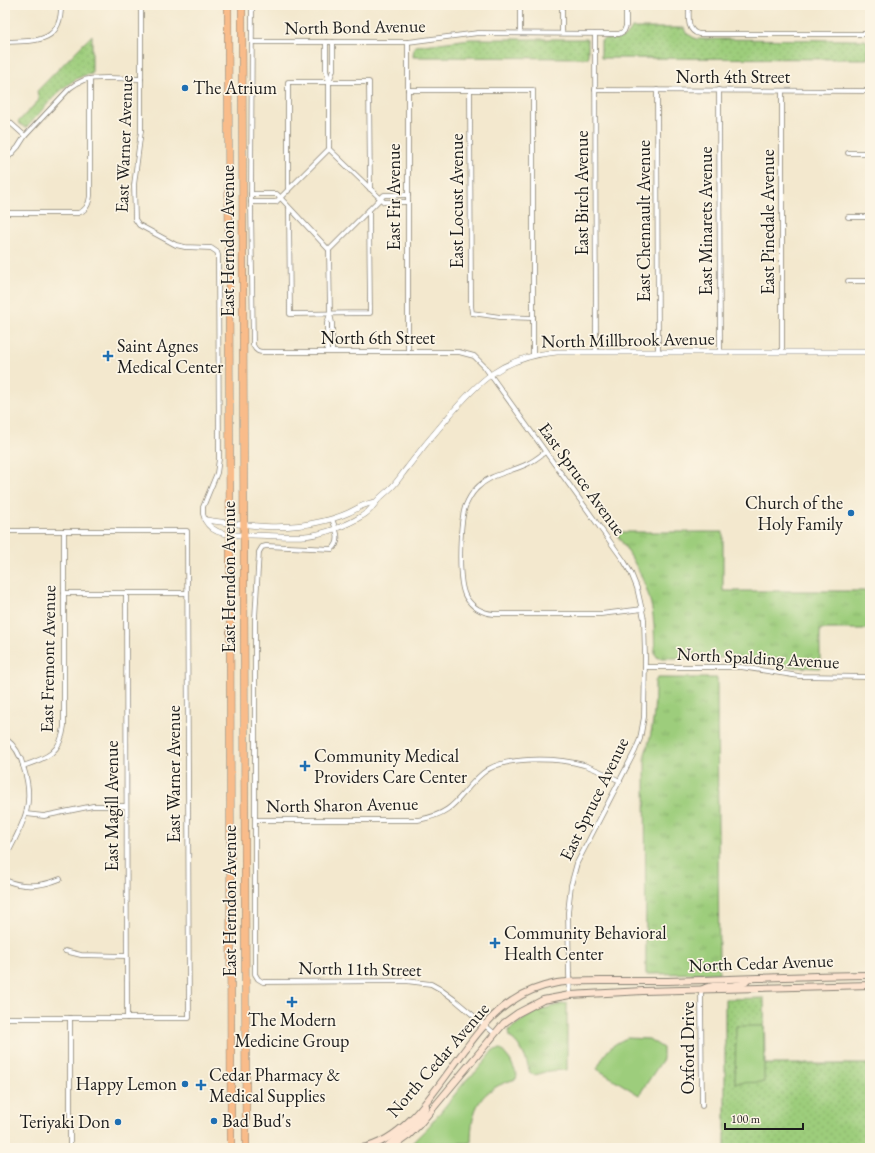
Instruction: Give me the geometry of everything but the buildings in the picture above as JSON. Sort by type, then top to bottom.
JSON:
[{"type":"main road","name":"East Herndon Avenue","points":[[228,5],[231,1148]]},
{"type":"main road","name":"East Herndon Avenue","points":[[242,5],[246,1148]]},
{"type":"main road","name":"North Cedar Avenue","points":[[362,1148],[378,1146],[403,1127],[430,1097],[484,1025],[506,1005],[525,993],[551,984],[570,982],[870,975]]},
{"type":"main road","points":[[701,990],[708,986],[740,984],[746,982],[746,979]]},
{"type":"main road","name":"North Cedar Avenue","points":[[391,1148],[409,1135],[419,1125],[494,1033],[504,1023],[531,1005],[543,1000],[570,995],[870,985]]},
{"type":"main road","points":[[385,1148],[422,1115],[430,1097]]},
{"type":"street","points":[[5,42],[38,41],[49,36],[59,22],[62,5]]},
{"type":"street","name":"East Warner Avenue","points":[[141,5],[141,131],[134,193],[134,212],[136,222],[179,246],[211,248],[215,250],[218,255],[219,459],[217,473],[203,507],[205,520]]},
{"type":"street","points":[[252,5],[251,202],[276,202],[329,149],[329,82],[326,70],[326,42]]},
{"type":"street","points":[[520,5],[520,33]]},
{"type":"street","points":[[562,5],[562,33]]},
{"type":"street","name":"North Bond Avenue","points":[[252,42],[408,42],[434,40],[470,34],[620,34],[624,31],[626,26],[626,5]]},
{"type":"street","points":[[689,5],[689,25],[692,31],[699,34],[870,34]]},
{"type":"street","name":"East Birch Avenue","points":[[595,34],[596,352]]},
{"type":"street","points":[[329,82],[333,70],[333,42]]},
{"type":"street","name":"East Fir Avenue","points":[[408,42],[408,352]]},
{"type":"street","points":[[5,161],[18,147],[24,136],[70,88],[80,82],[90,79],[141,79]]},
{"type":"street","points":[[5,213],[78,213],[85,210],[88,206],[90,196],[90,79]]},
{"type":"street","points":[[288,191],[288,82],[369,82],[370,189]]},
{"type":"street","points":[[408,90],[533,90],[533,356]]},
{"type":"street","name":"East Locust Avenue","points":[[470,90],[472,312],[500,317],[533,318]]},
{"type":"street","name":"North 4th Street","points":[[595,90],[870,91]]},
{"type":"street","name":"East Chennault Avenue","points":[[657,90],[658,352]]},
{"type":"street","name":"East Minarets Avenue","points":[[719,90],[720,352]]},
{"type":"street","name":"East Pinedale Avenue","points":[[782,91],[782,352]]},
{"type":"street","points":[[5,118],[24,136]]},
{"type":"street","points":[[329,149],[384,202],[408,202]]},
{"type":"street","points":[[848,153],[870,153]]},
{"type":"street","points":[[251,194],[276,194],[329,250],[332,351]]},
{"type":"street","points":[[329,250],[384,195],[408,195]]},
{"type":"street","name":"North 6th Street","points":[[251,202],[253,345],[256,350],[259,352],[332,351],[467,353],[478,359],[490,375]]},
{"type":"street","points":[[289,208],[290,314],[370,313],[369,210]]},
{"type":"street","points":[[848,217],[870,217]]},
{"type":"street","points":[[848,281],[870,281]]},
{"type":"street","points":[[327,352],[327,324],[330,314]]},
{"type":"street","name":"North Millbrook Avenue","points":[[205,520],[215,531],[230,534],[304,536],[319,533],[352,521],[371,510],[376,502],[393,486],[468,394],[490,375],[524,358],[557,352],[870,352]]},
{"type":"street","name":"East Spruce Avenue","points":[[490,375],[624,561],[637,588],[643,609],[645,633],[645,700],[642,730],[635,752],[577,863],[570,886],[568,912],[570,995]]},
{"type":"street","points":[[545,452],[530,463],[489,478],[475,490],[469,499],[464,512],[461,529],[461,579],[466,596],[479,610],[494,614],[601,614],[643,609]]},
{"type":"street","name":"North Millbrook Avenue","points":[[205,520],[244,525],[295,526],[332,519],[367,502],[376,502]]},
{"type":"street","points":[[256,820],[255,618],[259,552],[262,547],[266,546],[332,550],[337,545],[338,541],[332,519]]},
{"type":"street","points":[[5,531],[64,531]]},
{"type":"street","name":"East Warner Avenue","points":[[64,531],[187,531],[189,1018],[127,1018]]},
{"type":"street","name":"East Fremont Avenue","points":[[23,766],[53,754],[63,737],[64,531]]},
{"type":"street","points":[[64,594],[187,593]]},
{"type":"street","name":"East Magill Avenue","points":[[126,594],[127,1018]]},
{"type":"street","name":"North Spalding Avenue","points":[[645,667],[741,667],[799,676],[870,677]]},
{"type":"street","points":[[5,738],[15,748],[23,766],[29,793],[26,814],[5,859]]},
{"type":"street","name":"North Sharon Avenue","points":[[256,820],[418,820],[430,818],[442,813],[453,805],[484,772],[498,764],[510,761],[570,762],[597,770],[620,781]]},
{"type":"street","points":[[26,814],[44,816],[93,806],[126,806]]},
{"type":"street","name":"North 11th Street","points":[[256,820],[255,974],[258,979],[263,982],[406,981],[431,984],[440,989],[494,1033]]},
{"type":"street","points":[[5,880],[11,883],[32,885],[48,884],[60,879]]},
{"type":"street","points":[[65,951],[81,955],[126,956]]},
{"type":"street","name":"Oxford Drive","points":[[701,990],[702,1106]]},
{"type":"street","points":[[5,1018],[127,1018]]},
{"type":"street","points":[[70,1018],[70,1148]]},
{"type":"green space","points":[[632,28],[684,28],[686,33],[696,39],[865,40],[868,43],[868,59],[601,58],[601,41],[603,39],[616,39],[623,37],[630,32]]},
{"type":"green space","points":[[92,35],[92,74],[83,76],[74,81],[56,94],[27,127],[24,127],[18,122],[39,100],[37,91]]},
{"type":"green space","points":[[470,39],[586,39],[588,40],[588,58],[413,57],[414,47],[416,46]]},
{"type":"green space","points":[[615,532],[723,532],[723,591],[870,591],[870,629],[820,629],[820,668],[793,667],[733,658],[658,658],[655,654],[654,621],[648,593],[634,562]]},
{"type":"green space","points":[[658,678],[717,678],[719,973],[646,974],[645,754],[652,727],[655,681]]},
{"type":"green space","points":[[764,998],[765,1064],[870,1064],[870,1148],[725,1148],[725,999]]},
{"type":"green space","points":[[567,1003],[567,1070],[549,1071],[535,1075],[530,1073],[523,1053],[518,1044],[510,1037],[509,1030],[536,1012]]},
{"type":"green space","points":[[736,1026],[764,1026],[764,1082],[735,1083]]},
{"type":"green space","points":[[627,1038],[649,1039],[663,1048],[663,1059],[639,1095],[597,1069],[612,1046]]},
{"type":"green space","points":[[501,1049],[510,1060],[517,1075],[516,1079],[494,1088],[480,1101],[473,1119],[471,1143],[412,1143],[430,1125],[493,1050]]},
{"type":"place","name":"The Atrium","points":[[185,88]]},
{"type":"place","name":"Saint Agnes Medical Center","points":[[108,356]]},
{"type":"place","name":"Church of the Holy Family","points":[[851,513]]},
{"type":"place","name":"Community Medical Providers Care Center","points":[[305,766]]},
{"type":"place","name":"Community Behavioral Health Center","points":[[495,943]]},
{"type":"place","name":"The Modern Medicine Group","points":[[292,1002]]},
{"type":"place","name":"Happy Lemon","points":[[185,1084]]},
{"type":"place","name":"Cedar Pharmacy & Medical Supplies","points":[[201,1085]]},
{"type":"place","name":"Bad Bud's","points":[[214,1121]]},
{"type":"place","name":"Teriyaki Don","points":[[118,1122]]}]
